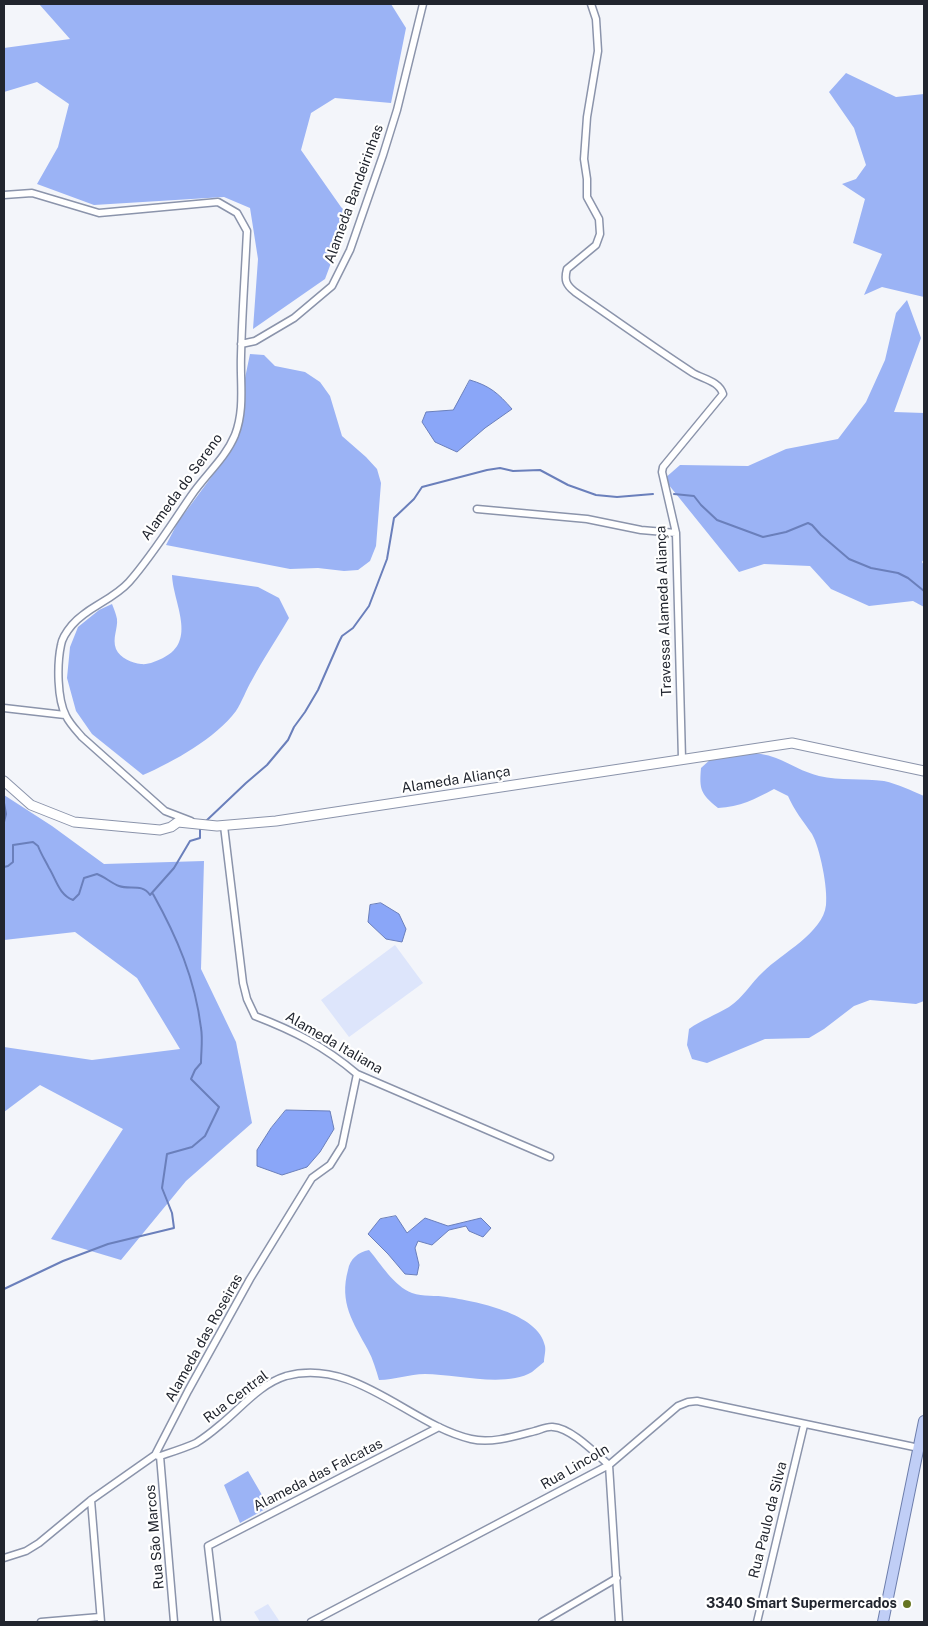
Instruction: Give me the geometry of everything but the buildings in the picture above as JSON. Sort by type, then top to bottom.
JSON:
[{"type":"main road","points":[[883,1622],[924,1425]]},
{"type":"street","name":"Alameda Bandeirinhas","points":[[241,344],[255,342],[294,318],[332,286],[350,250],[383,155],[397,110],[423,4]]},
{"type":"street","name":"Travessa Alameda Aliança","points":[[591,4],[596,19],[598,51],[584,159],[587,197],[599,219],[600,234],[596,245],[567,269],[565,281],[567,286],[643,340],[700,377],[718,386],[722,389],[723,394],[663,467],[662,475],[676,533],[682,759]]},
{"type":"street","name":"Alameda do Sereno","points":[[4,195],[32,193],[99,214],[218,202],[237,213],[247,231],[241,344],[242,401],[235,434],[226,453],[191,496],[144,564],[127,584],[73,624],[64,636],[61,644],[58,682],[65,715],[82,737],[165,810],[198,825]]},
{"type":"street","points":[[477,509],[587,519],[641,530],[676,533]]},
{"type":"street","points":[[4,708],[65,715]]},
{"type":"street","name":"Alameda Aliança","points":[[4,781],[31,804],[74,822],[160,830],[171,827],[178,822],[220,826],[276,821],[792,743],[924,771]]},
{"type":"street","name":"Alameda Italiana","points":[[220,826],[243,983],[254,1016],[288,1029],[335,1055],[357,1074],[550,1157]]},
{"type":"street","name":"Alameda das Roseiras","points":[[4,1558],[26,1551],[39,1543],[91,1500],[158,1456],[250,1279],[312,1178],[330,1165],[342,1146],[357,1074]]},
{"type":"street","name":"Rua Central","points":[[158,1456],[196,1442],[220,1425],[269,1384],[286,1376],[308,1372],[330,1375],[371,1388],[439,1427],[455,1435],[474,1440],[488,1440],[552,1426],[575,1437],[609,1465]]},
{"type":"street","name":"Rua Lincoln","points":[[311,1622],[609,1465],[678,1406],[688,1402],[698,1401],[919,1448]]},
{"type":"street","name":"Rua Paulo da Silva","points":[[757,1622],[804,1424]]},
{"type":"street","name":"Alameda das Falcatas","points":[[217,1622],[208,1546],[439,1427]]},
{"type":"street","name":"Rua São Marcos","points":[[158,1456],[174,1622]]},
{"type":"street","points":[[609,1465],[619,1622]]},
{"type":"street","points":[[40,1622],[101,1620],[91,1500]]},
{"type":"street","points":[[542,1622],[617,1578]]},
{"type":"shaded area","points":[[39,4],[391,4],[406,28],[391,103],[335,98],[311,113],[301,150],[341,207],[349,215],[325,279],[253,329],[258,259],[250,208],[224,197],[94,205],[37,184],[58,147],[69,104],[37,82],[4,92],[4,48],[70,39]]},
{"type":"shaded area","points":[[846,73],[896,97],[924,94],[924,297],[882,287],[864,295],[882,254],[853,243],[865,199],[842,184],[856,179],[866,165],[854,128],[829,92]]},
{"type":"shaded area","points":[[907,300],[921,338],[894,412],[924,413],[924,559],[922,562],[924,565],[924,607],[913,601],[869,606],[831,589],[810,566],[764,564],[739,572],[664,479],[680,465],[748,466],[786,449],[838,439],[866,402],[885,360],[896,313]]},
{"type":"shaded area","points":[[250,354],[264,355],[275,366],[305,372],[320,382],[330,396],[342,436],[377,469],[381,483],[376,546],[370,561],[358,570],[290,569],[166,545],[178,522],[230,452],[242,419],[245,378]]},
{"type":"shaded area","points":[[470,380],[493,391],[512,409],[485,428],[457,452],[435,442],[422,422],[426,412],[453,410]]},
{"type":"shaded area","points":[[172,575],[258,587],[279,598],[289,618],[256,672],[236,711],[227,721],[206,740],[143,775],[92,734],[76,711],[67,678],[70,647],[78,627],[99,610],[112,604],[117,619],[115,645],[123,657],[134,662],[147,664],[163,658],[173,651],[179,642],[181,621]]},
{"type":"shaded area","points":[[746,753],[772,757],[819,776],[884,781],[924,796],[924,1001],[916,1004],[870,1000],[854,1006],[809,1038],[765,1039],[707,1063],[692,1059],[687,1045],[689,1029],[729,1007],[739,999],[763,972],[818,925],[826,905],[825,879],[815,840],[788,796],[774,789],[740,804],[718,808],[702,791],[700,782],[701,768],[712,758]]},
{"type":"shaded area","points":[[4,795],[52,826],[104,864],[204,861],[201,969],[236,1042],[252,1123],[186,1181],[121,1260],[51,1239],[123,1129],[40,1085],[4,1112],[4,1047],[92,1060],[180,1049],[137,978],[75,932],[4,940]]},
{"type":"shaded area","points":[[381,903],[399,914],[406,929],[402,942],[386,939],[368,922],[370,905]]},
{"type":"shaded area","points":[[395,945],[423,983],[349,1037],[321,1000]]},
{"type":"shaded area","points":[[286,1110],[330,1111],[334,1129],[320,1152],[307,1167],[282,1175],[257,1166],[257,1150],[271,1128]]},
{"type":"shaded area","points":[[396,1216],[407,1233],[425,1218],[448,1226],[481,1218],[491,1228],[483,1237],[469,1231],[466,1226],[449,1230],[432,1245],[418,1241],[415,1248],[419,1265],[417,1275],[405,1274],[368,1234],[380,1219]]},
{"type":"shaded area","points":[[369,1250],[383,1268],[405,1290],[421,1295],[443,1296],[488,1306],[518,1317],[531,1325],[540,1335],[545,1346],[544,1362],[532,1372],[521,1377],[508,1379],[494,1380],[425,1374],[379,1380],[371,1357],[349,1312],[345,1292],[348,1270],[353,1259],[361,1252]]},
{"type":"shaded area","points":[[248,1471],[269,1507],[240,1523],[224,1485]]},
{"type":"shaded area","points":[[268,1604],[280,1622],[260,1622],[254,1612]]},
{"type":"waterway","points":[[206,821],[267,765],[288,740],[294,727],[318,690],[342,636],[353,628],[369,606],[387,559],[394,518],[414,499],[422,487],[500,468],[513,471],[540,470],[568,485],[596,495],[617,497],[653,494]]},
{"type":"waterway","points":[[674,494],[694,496],[717,520],[763,537],[786,532],[808,523],[849,559],[871,568],[898,573],[908,578],[924,591]]},
{"type":"waterway","points":[[4,803],[6,814],[4,822]]},
{"type":"waterway","points":[[4,867],[13,862],[13,845],[33,842],[38,846],[61,891],[68,898],[73,900],[79,894],[84,878],[97,874],[119,886],[140,888],[147,891],[150,895],[174,868],[190,841],[200,838],[200,829]]},
{"type":"waterway","points":[[4,1289],[63,1261],[108,1244],[174,1228],[172,1213],[162,1188],[167,1154],[192,1147],[205,1136],[219,1107],[191,1079],[201,1063],[202,1037],[198,1010],[190,975],[184,959],[170,926],[153,894]]},
{"type":"place","name":"3340 Smart Supermercados","points":[[907,1604]]}]
